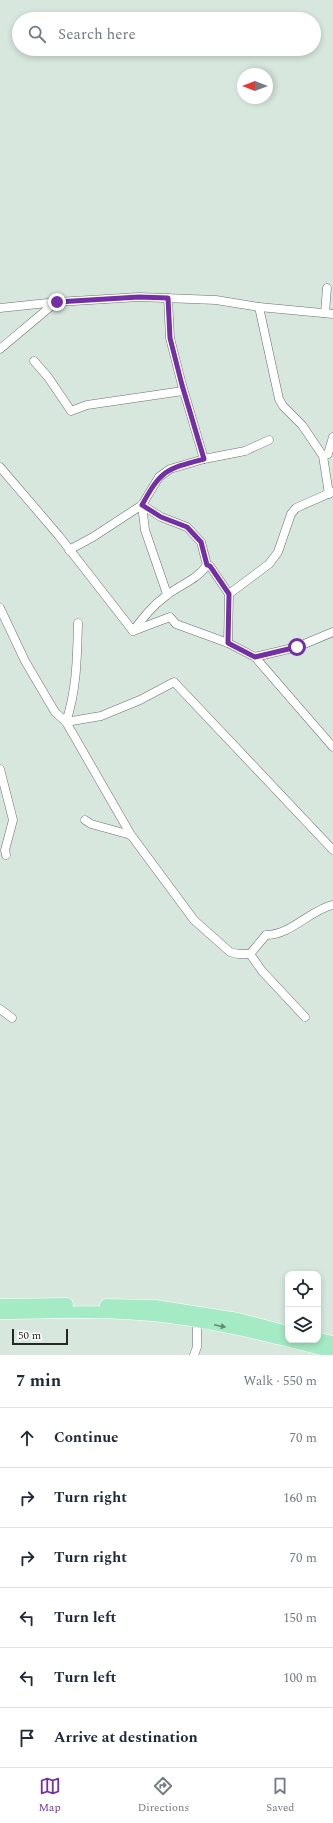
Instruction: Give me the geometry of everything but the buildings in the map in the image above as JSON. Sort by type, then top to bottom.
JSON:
[{"type":"main road","points":[[0,1305],[86,1304],[155,1306],[238,1319],[285,1331]]},
{"type":"main road","points":[[0,1313],[93,1312],[151,1315],[197,1321],[333,1352]]},
{"type":"main road","points":[[321,1340],[333,1342]]},
{"type":"street","points":[[0,308],[57,302],[139,297],[216,300],[259,307],[329,313],[327,288]]},
{"type":"street","points":[[168,298],[170,338],[204,459]]},
{"type":"street","points":[[0,349],[57,302]]},
{"type":"street","points":[[229,594],[269,564],[278,552],[291,514],[296,508],[331,492],[323,456],[302,425],[283,406],[279,399],[259,307]]},
{"type":"street","points":[[34,361],[48,377],[71,411],[87,405],[184,391]]},
{"type":"street","points":[[323,456],[328,454],[333,437]]},
{"type":"street","points":[[69,550],[93,537],[142,505],[160,477],[170,469],[204,459],[245,451],[269,440]]},
{"type":"street","points":[[0,467],[69,550],[133,631]]},
{"type":"street","points":[[142,505],[161,517],[187,527],[201,542],[207,565],[210,566],[229,594],[228,643]]},
{"type":"street","points":[[142,505],[145,530],[167,594]]},
{"type":"street","points":[[133,631],[147,612],[167,594],[202,572],[207,565]]},
{"type":"street","points":[[0,608],[25,661],[55,712],[66,722],[131,835],[194,920],[230,952],[250,954],[266,935],[273,935],[302,922],[328,906],[333,905]]},
{"type":"street","points":[[133,631],[170,617],[176,624],[228,643],[255,657],[333,747]]},
{"type":"street","points":[[66,722],[72,703],[77,672],[78,624]]},
{"type":"street","points":[[255,657],[297,647],[333,632]]},
{"type":"street","points":[[66,722],[101,716],[140,700],[174,682],[333,850]]},
{"type":"street","points":[[0,768],[13,820],[5,850],[6,856]]},
{"type":"street","points":[[85,820],[91,824],[131,835]]},
{"type":"street","points":[[250,954],[262,971],[305,1017]]},
{"type":"street","points":[[0,1010],[12,1018]]},
{"type":"street","points":[[194,1355],[197,1347],[197,1321]]},
{"type":"route","points":[[57,302],[139,297],[168,298],[170,338],[204,459],[170,469],[160,477],[142,505],[149,508],[161,517],[187,527],[201,542],[207,565],[210,566],[229,594],[228,643],[255,657],[297,647]]}]
